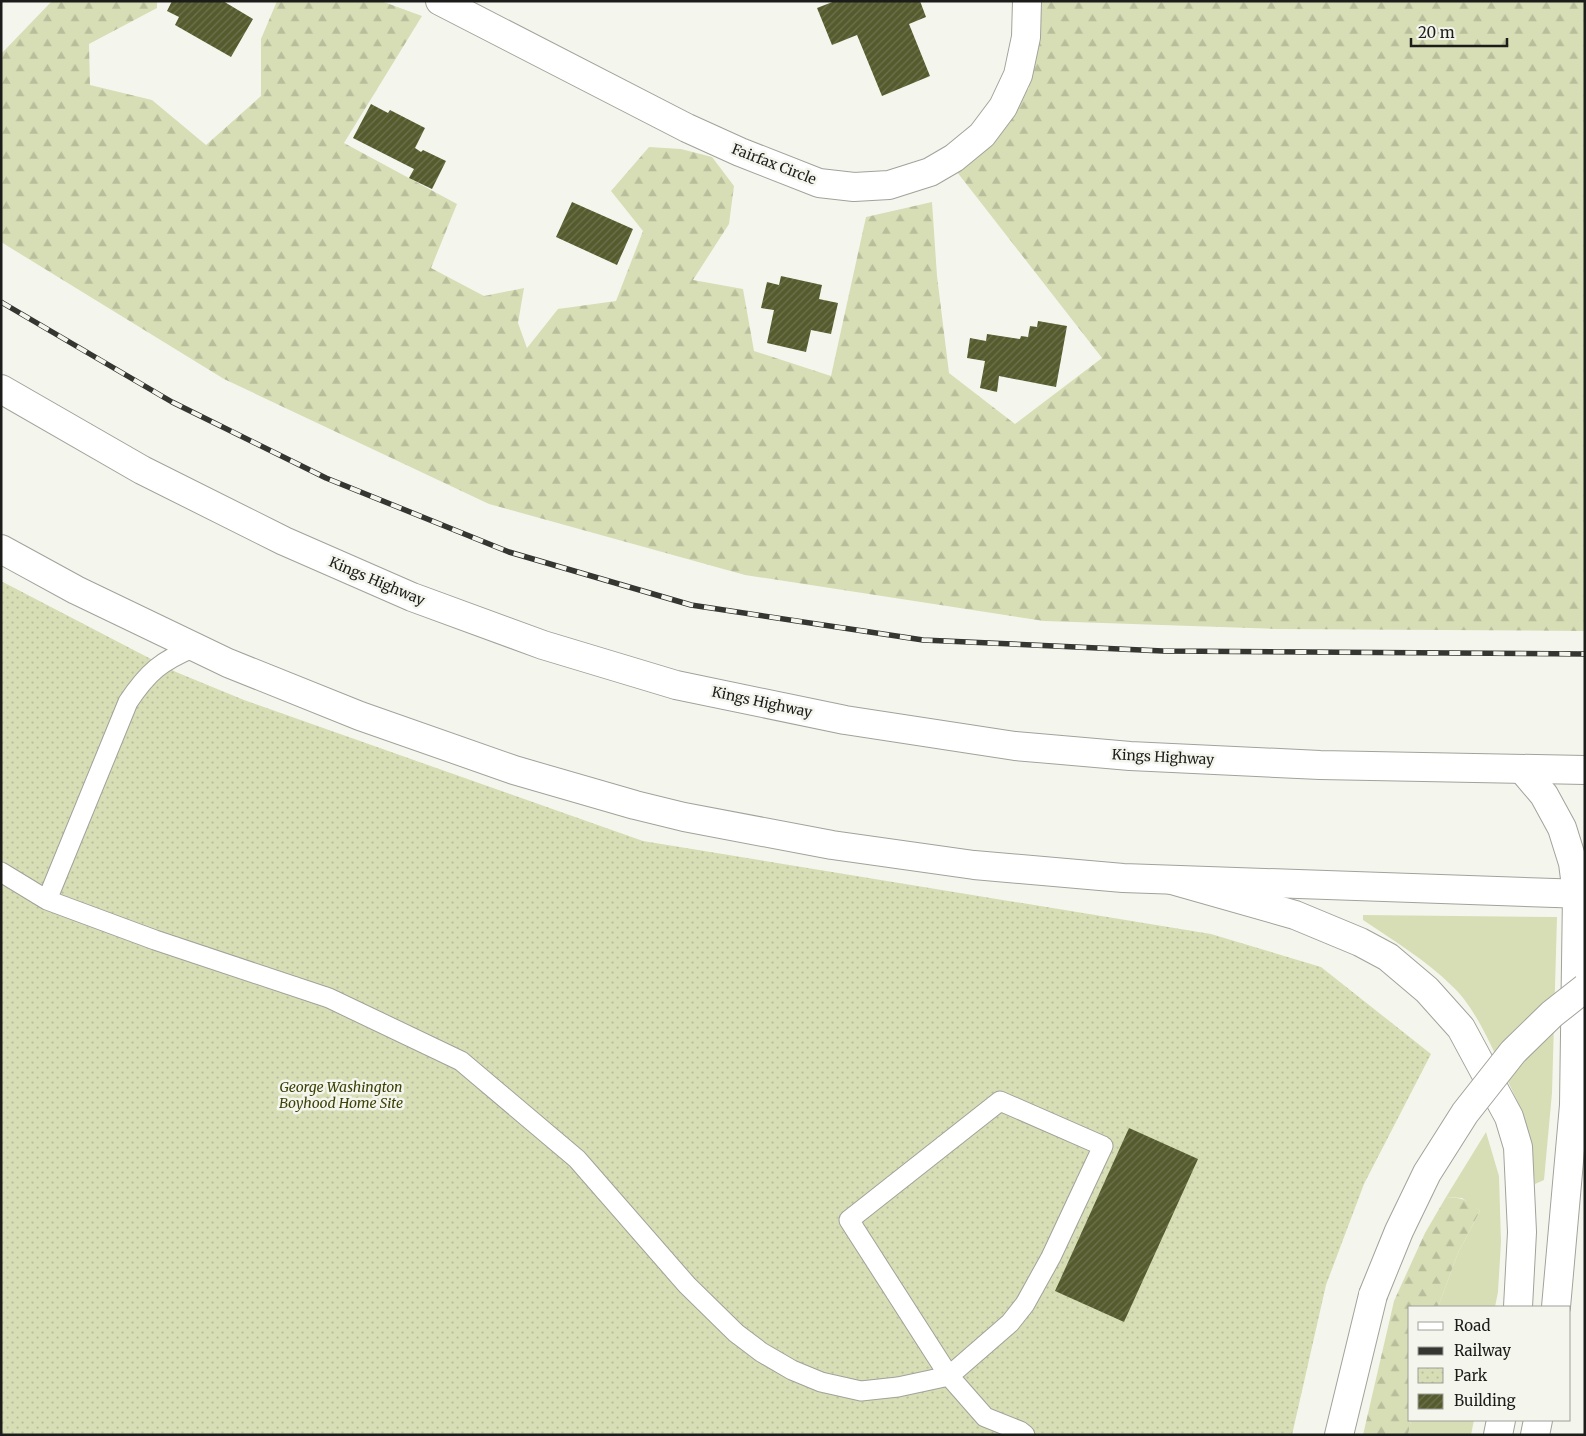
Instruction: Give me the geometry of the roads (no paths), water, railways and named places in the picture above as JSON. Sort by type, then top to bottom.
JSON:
[{"type":"main road","name":"Fairfax Circle","points":[[440,1],[687,128],[740,152],[818,182],[854,188],[889,185],[930,172],[954,158],[982,135],[1003,107],[1018,75],[1026,37],[1027,1]]},
{"type":"main road","name":"Kings Highway","points":[[1,389],[142,470],[293,546],[412,597],[524,638],[676,685],[845,720],[1015,746],[1130,756],[1320,765],[1585,770]]},
{"type":"main road","points":[[1,549],[76,590],[228,663],[369,720],[514,770],[684,817],[832,845],[974,865],[1123,878],[1581,894]]},
{"type":"main road","points":[[1522,769],[1544,795],[1562,828],[1581,894],[1574,1105],[1557,1303]]},
{"type":"main road","points":[[1172,880],[1295,915],[1360,942],[1388,957],[1427,990],[1461,1028],[1509,1118],[1518,1147],[1522,1232],[1518,1306]]},
{"type":"main road","points":[[1338,1435],[1373,1295],[1399,1230],[1427,1173],[1465,1112],[1513,1052],[1552,1014],[1585,988]]},
{"type":"main road","points":[[1557,1303],[1585,1189]]},
{"type":"main road","points":[[1498,1435],[1501,1421]]},
{"type":"main road","points":[[1536,1435],[1538,1421]]},
{"type":"lane","points":[[47,900],[128,702],[141,682],[158,666],[175,655],[195,647]]},
{"type":"lane","points":[[1,872],[47,900],[155,940],[329,998],[461,1061],[577,1159],[687,1285],[736,1334],[761,1352],[792,1370],[822,1382],[861,1391],[898,1387],[949,1376],[1010,1323],[1025,1304],[1051,1257],[1103,1146],[1000,1102],[849,1220],[949,1376],[985,1417],[1020,1431],[1025,1435]]},
{"type":"railway","points":[[1,302],[172,402],[326,478],[509,552],[691,605],[923,640],[1163,651],[1585,654]]},
{"type":"park label","name":"George Washington Boyhood Home Site","points":[[341,1096]]}]
